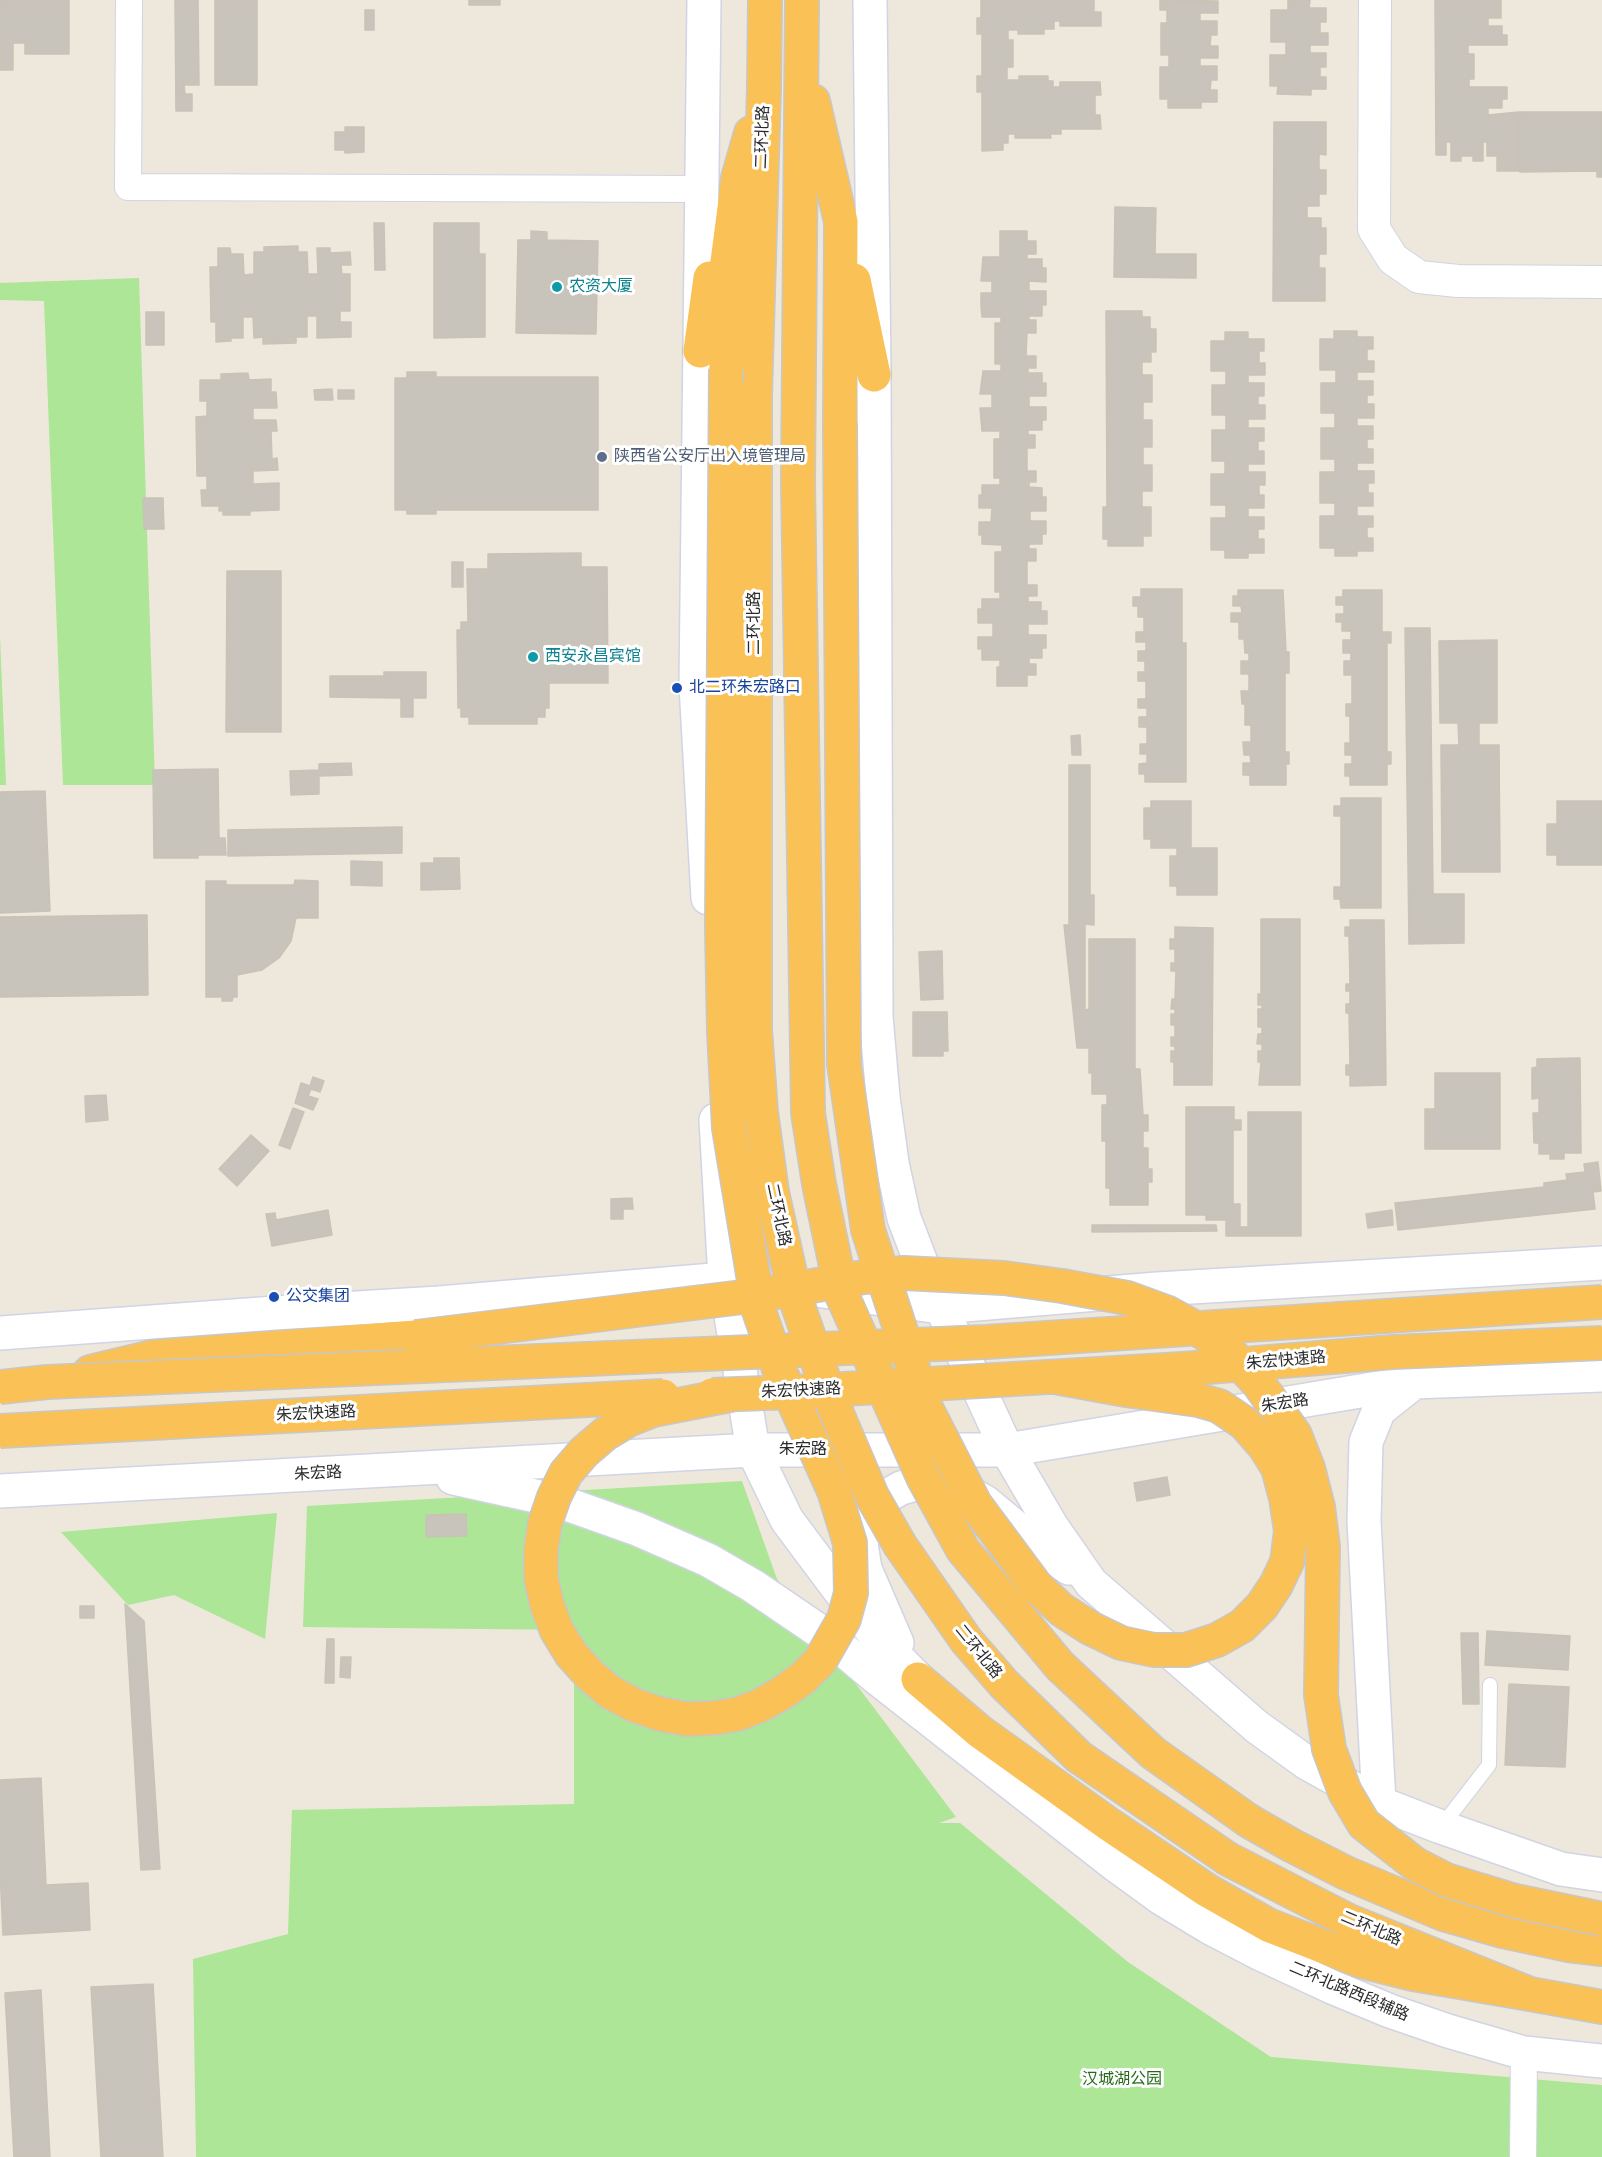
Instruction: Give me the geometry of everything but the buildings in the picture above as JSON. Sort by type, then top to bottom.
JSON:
[{"type":"highway","points":[[802,0],[798,483],[808,1113],[819,1184],[843,1295],[923,1477],[963,1550],[1060,1666],[1153,1753],[1249,1821],[1346,1873],[1443,1914],[1513,1934],[1602,1949]]},
{"type":"highway","name":"二环北路","points":[[763,9],[764,88],[755,394],[755,1030],[761,1112],[772,1192],[796,1300],[830,1397],[872,1496],[900,1545],[966,1640],[1004,1684],[1079,1757],[1228,1859],[1349,1921],[1530,1994],[1602,2007]]},
{"type":"highway","points":[[801,51],[874,375]]},
{"type":"highway","points":[[735,1394],[653,1410],[628,1420],[605,1434],[584,1452],[566,1473],[545,1523],[541,1550],[543,1587],[557,1631],[571,1654],[610,1692],[634,1705],[660,1714],[687,1719],[738,1714],[782,1693],[803,1678],[820,1661],[844,1619],[851,1593],[850,1543],[834,1491],[779,1370],[759,1311],[729,1128],[724,1032],[713,360],[738,178],[764,88]]},
{"type":"highway","points":[[841,222],[844,1064],[868,1230],[926,1408],[975,1504],[1036,1586],[1062,1610],[1090,1628],[1121,1643],[1154,1650],[1186,1650],[1217,1640],[1242,1626],[1276,1586],[1287,1562],[1291,1531],[1278,1468],[1265,1447],[1244,1423],[1219,1406],[1198,1400],[1055,1377]]},
{"type":"highway","points":[[47,1382],[152,1357],[416,1337],[727,1300],[864,1277],[904,1273],[1004,1278],[1062,1286],[1138,1302],[1168,1312],[1204,1333],[1233,1356],[1259,1384],[1295,1435],[1308,1468],[1323,1546],[1321,1695],[1329,1749],[1345,1792],[1365,1824],[1415,1864],[1446,1880],[1515,1901],[1602,1919]]},
{"type":"highway","points":[[0,1387],[47,1382],[987,1342],[1602,1302]]},
{"type":"highway","name":"朱宏快速路","points":[[0,1431],[650,1396],[805,1392],[1183,1370],[1393,1352],[1602,1343]]},
{"type":"highway","points":[[918,1679],[979,1731],[1110,1825],[1208,1891],[1269,1925],[1361,1961],[1413,1974],[1530,1994]]},
{"type":"main road","points":[[705,0],[702,189],[713,360],[696,685],[708,887],[715,1112],[726,1279],[753,1450],[787,1520],[883,1644],[918,1679]]},
{"type":"main road","points":[[870,0],[876,1017],[892,1163],[904,1218],[940,1307],[1007,1450],[1052,1527],[1091,1583]]},
{"type":"main road","points":[[0,1333],[439,1303],[726,1279],[940,1307],[1157,1289],[1602,1263]]},
{"type":"main road","name":"朱宏路","points":[[0,1491],[753,1450],[1007,1450],[1414,1382],[1602,1375]]},
{"type":"main road","points":[[1379,1803],[1364,1521],[1366,1442],[1379,1410],[1414,1382]]},
{"type":"main road","name":"二环北路西段辅路","points":[[405,1469],[558,1501],[637,1528],[708,1560],[753,1586],[828,1637],[956,1741],[1117,1866],[1161,1898],[1209,1927],[1322,1982],[1390,2011],[1448,2031],[1524,2054],[1602,2061]]},
{"type":"main road","points":[[1027,1765],[956,1741],[897,1642],[878,1601],[865,1569],[861,1544],[868,1521],[887,1496],[901,1488],[916,1484],[938,1483],[959,1487],[986,1502],[1045,1552],[1091,1583],[1257,1727],[1307,1763],[1379,1803],[1561,1869],[1602,1875]]},
{"type":"street","points":[[129,0],[128,187],[702,189]]},
{"type":"street","points":[[1375,0],[1374,229],[1393,259],[1419,277],[1458,281],[1602,282]]},
{"type":"street","points":[[1523,2157],[1524,2054]]},
{"type":"lane","points":[[1441,1827],[1489,1765],[1490,1685]]},
{"type":"green space","points":[[139,278],[155,785],[63,785],[44,301],[0,300],[0,283]]},
{"type":"green space","points":[[0,636],[6,785],[0,785]]},
{"type":"green space","name":"汉城湖公园","points":[[742,1481],[777,1579],[956,1817],[939,1823],[960,1823],[1128,1962],[1271,2057],[1602,2085],[1602,2157],[196,2157],[193,1959],[288,1934],[292,1810],[574,1804],[574,1630],[303,1627],[307,1506]]},
{"type":"green space","points":[[277,1513],[265,1639],[174,1595],[128,1605],[61,1532]]},
{"type":"place","name":"农资大厦","points":[[557,287]]},
{"type":"place","name":"陕西省公安厅出入境管理局","points":[[602,457]]},
{"type":"place","name":"西安永昌宾馆","points":[[533,657]]},
{"type":"place","name":"北二环朱宏路口","points":[[677,688]]},
{"type":"place","name":"公交集团","points":[[274,1297]]}]
